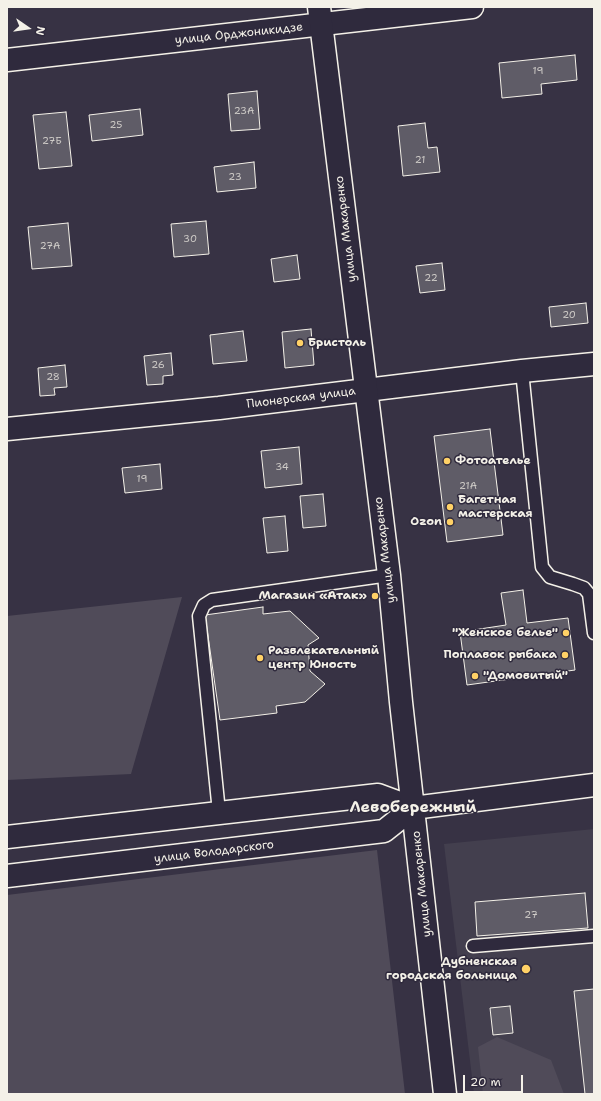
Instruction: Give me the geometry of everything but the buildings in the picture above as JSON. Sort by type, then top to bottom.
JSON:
[{"type":"main road","name":"улица Орджоникидзе","points":[[7,60],[320,16],[472,7]]},
{"type":"main road","name":"улица Макаренко","points":[[320,16],[389,576],[445,1094]]},
{"type":"main road","name":"Пионерская улица","points":[[7,429],[219,408],[522,371],[594,364]]},
{"type":"main road","points":[[7,837],[378,795],[413,808],[594,785]]},
{"type":"main road","name":"улица Володарского","points":[[7,876],[384,831],[413,808]]},
{"type":"lane","points":[[522,371],[542,567],[550,577],[584,588],[589,594],[594,633]]},
{"type":"lane","points":[[219,812],[199,616],[204,605],[212,600],[389,576]]},
{"type":"lane","points":[[473,946],[594,936]]},
{"type":"shaded area","points":[[182,597],[131,774],[7,780],[7,616]]},
{"type":"shaded area","name":"Дубненская городская больница","points":[[594,829],[594,1094],[474,1094],[444,844]]},
{"type":"shaded area","points":[[377,850],[405,1094],[7,1094],[7,895]]},
{"type":"shaded area","points":[[497,1037],[551,1060],[564,1094],[483,1094],[478,1047]]},
{"type":"place","name":"Бристоль","points":[[300,343]]},
{"type":"place","name":"Фотоателье","points":[[447,461]]},
{"type":"place","name":"Багетная мастерская","points":[[450,507]]},
{"type":"place","name":"Ozon","points":[[450,522]]},
{"type":"place","name":"Магазин «Атак»","points":[[375,596]]},
{"type":"place","name":"\"Женское белье\"","points":[[566,633]]},
{"type":"place","name":"Поплавок рыбака","points":[[565,655]]},
{"type":"place","name":"Развлекательный центр Юность","points":[[260,658]]},
{"type":"place","name":"\"Домовитый\"","points":[[475,676]]},
{"type":"place","name":"Дубненская городская больница","points":[[526,969]]},
{"type":"district","name":"Левобережный","points":[[413,808]]}]
